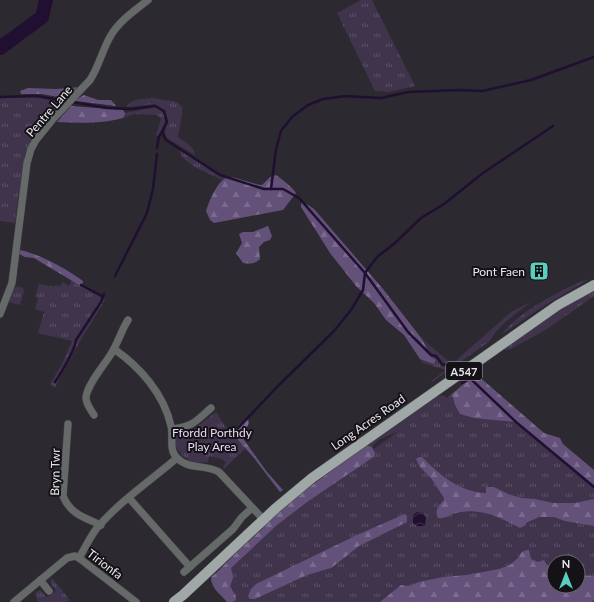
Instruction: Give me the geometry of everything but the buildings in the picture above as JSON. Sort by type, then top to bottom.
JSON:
[{"type":"main road","name":"Long Acres Road","points":[[174,602],[263,519],[312,478],[558,305],[594,285]]},
{"type":"street","name":"Pentre Lane","points":[[1,308],[12,283],[31,149],[49,124],[84,87],[94,73],[110,37],[119,24],[148,0]]},
{"type":"street","points":[[94,414],[87,401],[87,395],[114,349],[128,320]]},
{"type":"street","points":[[114,349],[133,363],[152,385],[164,406],[172,429],[172,446],[174,454],[177,458],[190,466],[213,468],[219,472],[263,519]]},
{"type":"street","points":[[172,429],[191,425],[211,408]]},
{"type":"street","name":"Bryn Twr","points":[[68,424],[63,496],[66,505],[71,510],[101,525]]},
{"type":"street","points":[[79,558],[86,545],[101,525],[129,498],[177,458]]},
{"type":"street","points":[[129,498],[190,567]]},
{"type":"street","points":[[184,572],[233,529],[242,517],[252,508]]},
{"type":"street","name":"Tirionfa","points":[[14,602],[67,558],[75,556],[136,602]]},
{"type":"street","points":[[40,580],[49,591]]},
{"type":"green space","points":[[361,0],[372,0],[415,86],[389,92],[375,91],[337,13]]},
{"type":"green space","points":[[81,87],[70,97],[63,98],[42,94],[21,94],[20,91],[28,88],[56,89]]},
{"type":"green space","points":[[84,95],[98,100],[111,100],[116,106],[75,100]]},
{"type":"green space","points":[[34,97],[63,102],[65,104],[54,115],[50,116],[25,153],[15,223],[0,221],[0,98]]},
{"type":"green space","points":[[153,98],[177,102],[182,107],[178,137],[193,149],[195,155],[167,138],[165,131],[167,118],[164,110],[155,104],[127,107],[134,100]]},
{"type":"green space","points":[[71,106],[123,110],[125,113],[123,118],[115,120],[82,123],[57,122]]},
{"type":"green space","points":[[155,107],[163,111],[165,121],[158,137],[156,135],[161,119],[157,115],[134,114],[123,118],[125,113]]},
{"type":"green space","points":[[179,148],[225,178],[222,180],[196,167],[184,159]]},
{"type":"green space","points":[[276,175],[287,183],[296,193],[283,210],[214,223],[210,220],[206,211],[215,190],[222,180],[231,177],[262,185],[270,177]]},
{"type":"green space","points":[[301,203],[314,209],[383,289],[422,339],[431,357],[436,360],[434,364],[420,359],[404,335],[386,320],[374,303],[356,286],[330,253],[301,207]]},
{"type":"green space","points":[[268,226],[272,236],[270,240],[264,242],[259,247],[260,259],[256,262],[248,264],[243,263],[236,253],[242,243],[239,234],[243,232],[253,232]]},
{"type":"green space","points":[[20,250],[53,262],[76,276],[83,281],[83,283],[79,285],[34,258],[25,257],[19,254]]},
{"type":"green space","points":[[589,279],[542,307],[501,335],[521,315],[561,291]]},
{"type":"green space","points":[[72,280],[105,300],[55,387],[50,384],[62,364],[72,341],[38,333],[44,312],[35,309],[38,298],[35,297],[39,284],[55,287],[56,285],[60,286],[63,282],[69,286]]},
{"type":"green space","points":[[17,286],[23,288],[24,291],[20,305],[9,302],[13,289]]},
{"type":"green space","points":[[594,289],[594,296],[547,329],[511,349],[504,350],[483,364],[472,377],[594,481],[594,602],[230,602],[211,581],[276,519],[399,431],[378,440],[372,447],[366,445],[436,397],[443,395],[447,398],[468,380],[463,381],[460,378],[563,307]]},
{"type":"green space","points":[[531,302],[503,325],[493,335],[490,341],[432,382],[431,381],[446,370],[423,363],[420,359],[434,364],[422,339],[452,364],[511,312]]},
{"type":"green space","points":[[476,374],[544,433],[560,438],[563,444],[594,470],[594,487],[516,422],[474,418],[460,414],[455,405],[452,394]]},
{"type":"green space","name":"Ffordd Porthdy Play Area","points":[[216,412],[225,426],[246,448],[224,469],[223,468],[226,462],[221,459],[209,456],[208,462],[202,463],[193,462],[187,459],[180,453],[175,441],[177,433],[193,430]]},
{"type":"green space","points":[[248,419],[249,423],[247,427],[240,430],[239,433],[267,472],[283,490],[280,492],[254,458],[233,434],[239,425]]},
{"type":"green space","points":[[366,445],[372,447],[375,456],[307,502],[277,525],[231,568],[233,578],[230,586],[236,600],[227,602],[214,588],[211,577],[262,529],[270,519],[296,497]]},
{"type":"green space","points":[[422,457],[443,476],[459,486],[476,492],[486,493],[486,487],[494,487],[508,494],[521,498],[553,503],[575,503],[594,499],[594,526],[565,521],[554,517],[539,517],[526,523],[526,525],[520,528],[490,514],[474,511],[465,511],[443,518],[438,518],[437,510],[444,498],[431,478],[420,467],[416,459]]},
{"type":"green space","points":[[405,514],[407,516],[407,522],[359,546],[331,568],[307,575],[255,599],[250,599],[248,596],[251,589],[256,584],[357,535]]},
{"type":"green space","points":[[529,550],[531,559],[538,562],[544,560],[546,563],[546,594],[586,594],[586,576],[594,576],[594,599],[592,602],[380,602],[401,585],[409,586],[419,582],[443,577],[467,575],[499,569],[510,565],[522,552]]},
{"type":"green space","points":[[52,578],[70,600],[67,602],[38,602],[35,593],[40,590],[47,597],[56,591],[50,582]]},
{"type":"water","points":[[417,512],[423,513],[426,517],[425,525],[417,526],[413,523],[413,515]]},
{"type":"waterway","points":[[0,48],[42,17],[46,0]]},
{"type":"waterway","points":[[271,189],[276,149],[281,131],[292,117],[308,105],[323,99],[345,96],[381,98],[408,92],[459,90],[482,91],[531,80],[594,57]]},
{"type":"waterway","points":[[0,97],[36,96],[67,101]]},
{"type":"waterway","points":[[72,102],[107,108],[132,109],[155,106],[164,111],[167,122],[162,132],[166,140],[220,175],[264,189],[283,189],[299,198],[365,273],[408,332],[431,355],[436,356],[442,364],[447,366]]},
{"type":"waterway","points":[[238,428],[334,331],[351,310],[363,290],[365,273],[377,257],[395,243],[421,218],[444,204],[483,173],[553,126]]},
{"type":"waterway","points":[[157,148],[159,136],[162,132]]},
{"type":"waterway","points":[[115,276],[147,213],[153,189],[157,154]]},
{"type":"waterway","points":[[81,285],[102,296]]},
{"type":"waterway","points":[[55,382],[71,355],[76,340],[101,302],[104,294]]},
{"type":"waterway","points":[[462,383],[470,379],[473,381],[516,422],[594,487]]},
{"type":"place","name":"Pont Faen","points":[[539,271]]}]
